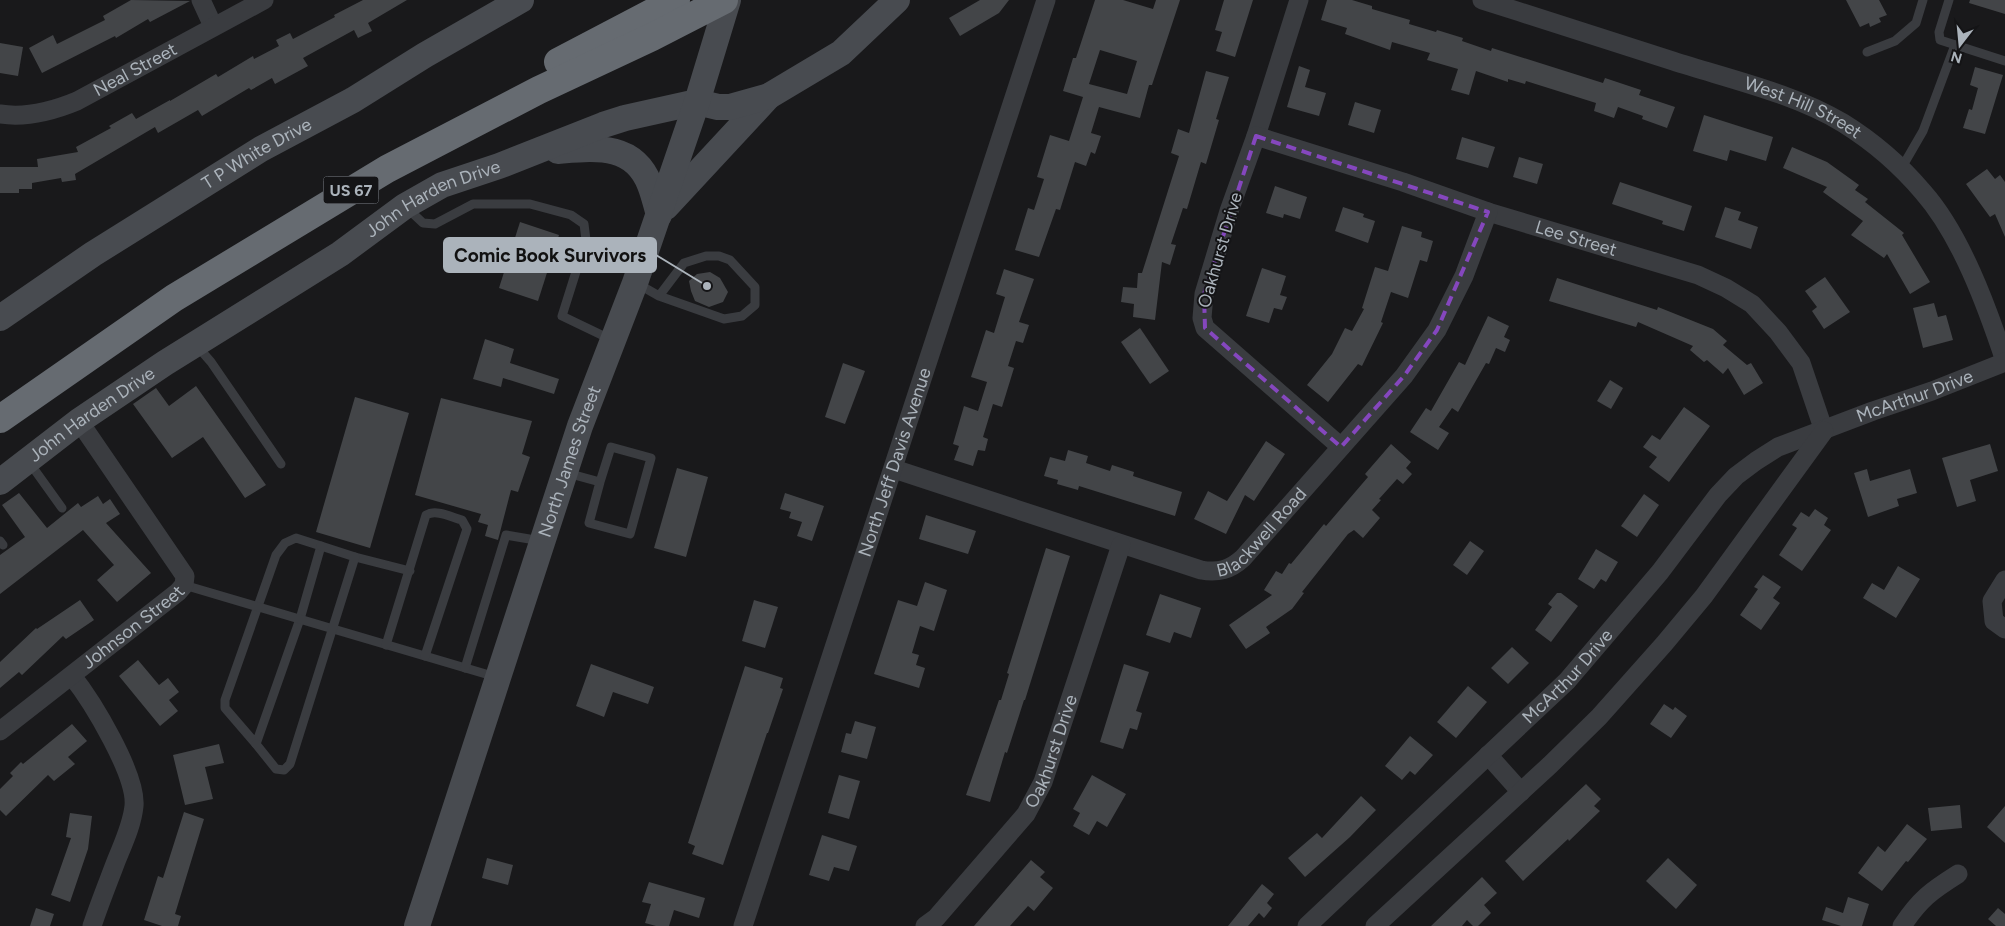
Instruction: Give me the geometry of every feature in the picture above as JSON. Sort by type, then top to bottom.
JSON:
[{"type":"highway","name":"US 67","points":[[0,398],[93,332],[231,242],[322,188],[474,105],[676,0]]},
{"type":"highway","name":"US 67","points":[[0,420],[174,298],[387,168],[539,90],[652,37],[724,0]]},
{"type":"main road","name":"T P White Drive","points":[[0,318],[93,254],[261,149],[353,100],[425,55],[521,0]]},
{"type":"main road","name":"North James Street","points":[[417,926],[565,472],[593,391],[614,341],[659,215],[697,102],[728,0]]},
{"type":"main road","name":"John Harden Drive","points":[[0,482],[80,421],[195,344],[340,254],[405,206],[442,185],[534,153],[611,122],[697,102],[718,107],[730,107],[769,96],[841,53],[897,0]]},
{"type":"main road","points":[[659,215],[769,96]]},
{"type":"main road","points":[[534,153],[593,148],[616,151],[627,156],[640,167],[650,185],[659,215]]},
{"type":"street","points":[[201,0],[213,26]]},
{"type":"street","name":"Neal Street","points":[[0,114],[10,116],[44,112],[63,106],[264,0]]},
{"type":"street","name":"North Jeff Davis Avenue","points":[[743,926],[1046,0]]},
{"type":"street","name":"Oakhurst Drive","points":[[1299,0],[1256,136],[1229,211],[1204,294],[1202,318],[1205,328],[1341,447]]},
{"type":"street","name":"West Hill Street","points":[[1482,0],[1788,98],[1844,124],[1876,147],[1924,193],[1964,257],[1978,286],[2005,362]]},
{"type":"street","name":"Lee Street","points":[[1256,136],[1403,182],[1488,212],[1698,275],[1726,288],[1752,304],[1778,332],[1801,363],[1824,431]]},
{"type":"street","name":"Blackwell Road","points":[[894,469],[1202,570],[1212,572],[1233,567],[1404,376],[1437,330],[1467,268],[1488,212]]},
{"type":"street","name":"McArthur Drive","points":[[1307,926],[1567,681],[1660,572],[1718,495],[1736,476],[1778,447],[2005,362]]},
{"type":"street","name":"Johnson Street","points":[[0,731],[178,592],[184,585],[185,576],[80,421]]},
{"type":"street","points":[[1375,926],[1521,792],[1598,717],[1664,644],[1704,596],[1824,431]]},
{"type":"street","name":"Oakhurst Drive","points":[[926,926],[936,918],[991,856],[1031,806],[1043,782],[1070,706],[1121,545]]},
{"type":"street","points":[[2005,580],[1992,601],[1994,621],[2005,629]]},
{"type":"street","points":[[72,676],[83,689],[104,726],[131,780],[134,790],[134,806],[129,827],[92,926]]},
{"type":"street","points":[[1488,755],[1521,792]]},
{"type":"street","points":[[1902,926],[1912,910],[1927,894],[1958,874]]},
{"type":"lane","points":[[1866,52],[1895,41],[1916,23],[1923,0]]},
{"type":"lane","points":[[1948,0],[1939,32],[1940,40],[2005,61]]},
{"type":"lane","points":[[1901,169],[1923,130],[1954,45]]},
{"type":"lane","points":[[405,206],[423,223],[435,224],[472,204],[530,204],[571,215],[584,224],[586,240],[562,316],[614,341]]},
{"type":"lane","points":[[635,283],[659,296],[724,319],[742,316],[755,306],[756,297],[755,287],[730,260],[720,256],[706,256],[684,263],[659,296]]},
{"type":"lane","points":[[195,344],[211,362],[281,464]]},
{"type":"lane","points":[[611,447],[651,458],[630,534],[589,523],[600,482],[611,447]]},
{"type":"lane","points":[[28,460],[62,508]]},
{"type":"lane","points":[[565,472],[600,482]]},
{"type":"lane","points":[[386,645],[426,516],[430,513],[437,513],[462,520],[466,524],[467,529],[425,656]]},
{"type":"lane","points":[[465,668],[506,535],[542,542]]},
{"type":"lane","points":[[355,557],[290,764],[284,770],[276,769],[225,708],[225,700],[276,554],[285,544],[296,538],[355,557],[410,571]]},
{"type":"lane","points":[[256,744],[300,619],[321,546]]},
{"type":"lane","points":[[184,585],[499,678]]},
{"type":"highlighted area","points":[[1256,136],[1488,212],[1437,330],[1404,376],[1341,447],[1205,328],[1204,294]]},
{"type":"building","points":[[131,0],[190,1],[150,22],[148,19],[116,38],[115,36],[42,73],[29,48],[53,35],[57,44],[105,20],[103,16]]},
{"type":"building","points":[[363,0],[407,0],[368,23],[372,31],[358,38],[354,30],[303,58],[308,66],[275,84],[272,78],[251,90],[249,88],[202,116],[198,110],[158,133],[155,127],[75,174],[76,180],[62,182],[61,178],[32,183],[32,189],[19,189],[19,193],[0,193],[0,167],[38,167],[37,159],[78,152],[76,147],[111,128],[109,126],[132,113],[136,119],[216,74],[218,77],[253,56],[254,59],[279,46],[276,40],[290,33],[293,39]]},
{"type":"building","points":[[980,0],[1009,0],[999,13],[960,36],[949,18]]},
{"type":"building","points":[[1095,0],[1123,0],[1153,9],[1156,0],[1180,0],[1152,85],[1149,85],[1140,118],[1099,107],[1091,133],[1101,136],[1095,154],[1091,152],[1086,166],[1075,162],[1060,210],[1056,209],[1039,257],[1015,250],[1028,208],[1034,210],[1044,179],[1037,177],[1050,135],[1069,141],[1083,97],[1063,91],[1073,58],[1076,58]],"holes":[[[1100,50],[1137,61],[1127,94],[1089,84]]]},
{"type":"building","points":[[1224,0],[1253,0],[1235,57],[1216,51],[1222,32],[1215,30]]},
{"type":"building","points":[[1327,0],[1352,0],[1372,6],[1372,9],[1410,20],[1409,24],[1463,38],[1462,41],[1491,51],[1492,48],[1603,83],[1605,78],[1641,90],[1639,95],[1675,107],[1667,128],[1642,119],[1643,116],[1618,107],[1614,118],[1594,111],[1596,103],[1526,81],[1525,84],[1508,79],[1508,82],[1476,71],[1469,95],[1451,90],[1458,69],[1427,60],[1430,53],[1392,42],[1390,50],[1345,34],[1347,28],[1321,20]]},
{"type":"building","points":[[1846,0],[1879,0],[1887,15],[1879,18],[1881,22],[1870,27],[1869,23],[1860,27]]},
{"type":"building","points":[[1970,0],[2005,0],[2005,14],[1969,3]]},
{"type":"building","points":[[0,43],[23,47],[18,76],[0,73]]},
{"type":"building","points":[[1299,66],[1310,70],[1305,87],[1326,93],[1319,116],[1287,107]]},
{"type":"building","points":[[1975,67],[2003,75],[1985,134],[1963,128],[1969,109],[1972,110],[1978,88],[1970,85]]},
{"type":"building","points":[[1206,71],[1229,77],[1216,119],[1219,120],[1206,164],[1201,162],[1187,209],[1183,208],[1171,244],[1176,245],[1170,265],[1162,262],[1155,320],[1133,317],[1134,304],[1121,302],[1123,287],[1137,288],[1138,273],[1142,273],[1179,156],[1171,153],[1178,129],[1189,133]]},
{"type":"building","points":[[1355,102],[1381,110],[1374,133],[1348,125]]},
{"type":"building","points":[[1704,115],[1773,137],[1766,161],[1730,150],[1727,161],[1693,151]]},
{"type":"building","points":[[1462,137],[1495,147],[1488,168],[1456,159]]},
{"type":"building","points":[[1792,147],[1827,162],[1859,185],[1855,190],[1868,199],[1865,202],[1904,233],[1902,235],[1930,282],[1910,294],[1887,254],[1884,258],[1851,235],[1863,221],[1823,192],[1827,187],[1783,168]]},
{"type":"building","points":[[1519,157],[1543,164],[1537,184],[1513,177]]},
{"type":"building","points":[[1987,169],[1995,179],[2000,175],[2005,182],[2005,237],[1995,214],[1990,217],[1966,184]]},
{"type":"building","points":[[1620,182],[1692,206],[1684,231],[1662,224],[1663,221],[1612,204]]},
{"type":"building","points":[[1275,186],[1307,197],[1300,219],[1284,214],[1283,218],[1266,213]]},
{"type":"building","points":[[1343,207],[1364,214],[1363,217],[1375,221],[1368,243],[1335,231]]},
{"type":"building","points":[[1725,207],[1741,212],[1738,220],[1758,227],[1751,249],[1715,237]]},
{"type":"building","points":[[520,222],[559,235],[538,301],[499,288]]},
{"type":"building","points":[[1402,226],[1422,232],[1421,237],[1433,241],[1427,262],[1420,260],[1408,298],[1391,292],[1381,322],[1383,323],[1362,366],[1358,364],[1328,402],[1307,385],[1332,354],[1345,328],[1352,331],[1364,309],[1362,308],[1375,267],[1388,271]]},
{"type":"building","points":[[1262,268],[1286,276],[1280,295],[1287,297],[1282,310],[1274,308],[1269,323],[1246,316]]},
{"type":"building","points":[[1004,269],[1034,279],[1019,322],[1029,325],[1023,343],[1016,341],[1008,366],[1014,368],[1002,407],[993,404],[983,437],[988,439],[985,451],[978,450],[973,466],[954,460],[959,446],[953,444],[964,406],[978,411],[987,382],[971,377],[986,330],[994,333],[1005,297],[996,294]]},
{"type":"building","points":[[710,272],[720,278],[728,292],[723,302],[709,307],[695,301],[689,281],[697,274]]},
{"type":"building","points":[[1825,277],[1850,312],[1824,329],[1812,311],[1817,307],[1805,291]]},
{"type":"building","points":[[1557,278],[1657,310],[1658,307],[1713,329],[1727,341],[1723,345],[1747,365],[1751,363],[1763,383],[1744,395],[1728,368],[1723,374],[1707,360],[1704,362],[1690,350],[1693,346],[1638,322],[1636,327],[1549,301]]},
{"type":"building","points":[[1934,303],[1938,317],[1946,315],[1953,340],[1923,348],[1913,308]]},
{"type":"building","points":[[1488,316],[1509,326],[1504,337],[1510,340],[1505,352],[1496,348],[1489,364],[1486,363],[1458,412],[1452,408],[1439,427],[1449,433],[1438,450],[1410,432],[1426,408],[1431,411],[1459,362],[1465,365]]},
{"type":"building","points":[[1140,328],[1169,371],[1150,384],[1121,342]]},
{"type":"building","points":[[485,339],[514,349],[510,363],[559,379],[554,394],[503,378],[501,387],[473,379]]},
{"type":"building","points":[[843,363],[865,371],[845,424],[825,417]]},
{"type":"building","points":[[1610,380],[1623,388],[1611,409],[1597,401]]},
{"type":"building","points":[[196,386],[266,485],[245,498],[203,437],[172,458],[133,404],[156,388],[169,406]]},
{"type":"building","points":[[355,397],[409,413],[370,548],[316,532]]},
{"type":"building","points":[[441,398],[532,421],[522,454],[530,457],[518,492],[511,490],[498,540],[485,536],[488,525],[478,522],[481,514],[415,495]]},
{"type":"building","points":[[1684,407],[1710,426],[1669,482],[1649,467],[1657,457],[1643,447],[1652,435],[1660,440]]},
{"type":"building","points":[[1266,441],[1285,454],[1254,501],[1245,495],[1226,534],[1194,519],[1208,491],[1227,501]]},
{"type":"building","points":[[1391,444],[1411,462],[1406,468],[1412,474],[1403,484],[1397,479],[1379,499],[1381,500],[1372,510],[1380,518],[1363,538],[1354,530],[1348,534],[1302,592],[1304,593],[1292,609],[1266,627],[1270,633],[1246,649],[1229,625],[1272,595],[1264,590],[1276,571],[1282,574],[1289,563],[1291,564],[1324,524],[1326,526],[1368,477],[1365,474]]},
{"type":"building","points":[[1990,444],[1998,471],[1970,480],[1976,501],[1957,507],[1942,458]]},
{"type":"building","points":[[1068,450],[1088,456],[1086,463],[1110,471],[1112,465],[1134,472],[1133,476],[1182,492],[1175,516],[1079,486],[1078,490],[1057,484],[1058,480],[1044,476],[1050,457],[1065,461]]},
{"type":"building","points":[[677,468],[708,477],[686,557],[654,548]]},
{"type":"building","points":[[1867,469],[1870,481],[1910,469],[1917,493],[1897,499],[1899,506],[1868,517],[1854,473]]},
{"type":"building","points":[[19,493],[47,528],[78,503],[81,507],[98,496],[103,504],[110,499],[120,514],[106,523],[151,573],[117,602],[97,580],[114,565],[83,530],[0,594],[0,555],[25,537],[2,505]]},
{"type":"building","points":[[785,493],[824,506],[812,541],[797,536],[802,522],[789,518],[791,512],[780,509]]},
{"type":"building","points":[[1644,494],[1659,505],[1637,537],[1621,526]]},
{"type":"building","points":[[1815,509],[1828,518],[1824,525],[1831,530],[1802,571],[1779,555],[1797,528],[1792,525],[1801,512],[1809,517]]},
{"type":"building","points":[[926,515],[976,531],[968,554],[919,539]]},
{"type":"building","points":[[1470,541],[1484,551],[1467,575],[1453,565]]},
{"type":"building","points":[[1046,548],[1070,556],[1025,700],[1007,753],[1005,752],[990,802],[966,795],[999,700],[1001,700],[1009,674],[1007,673]]},
{"type":"building","points":[[1596,549],[1618,562],[1606,582],[1601,579],[1594,589],[1578,579]]},
{"type":"building","points":[[1898,566],[1920,579],[1896,618],[1863,598],[1872,583],[1884,590]]},
{"type":"building","points":[[1763,575],[1781,587],[1773,598],[1780,603],[1761,630],[1740,615],[1758,589],[1754,587]]},
{"type":"building","points":[[925,582],[947,590],[934,631],[920,626],[912,653],[919,655],[916,665],[925,668],[919,688],[874,674],[898,600],[917,606]]},
{"type":"building","points":[[1557,593],[1561,593],[1578,606],[1551,642],[1535,630],[1552,607],[1548,604]]},
{"type":"building","points":[[1160,594],[1201,608],[1191,638],[1174,632],[1170,643],[1146,635]]},
{"type":"building","points":[[80,600],[94,620],[66,639],[63,636],[22,675],[19,672],[0,688],[0,662],[36,628]]},
{"type":"building","points":[[754,600],[778,607],[765,648],[742,641]]},
{"type":"building","points":[[1512,647],[1529,663],[1508,684],[1491,668]]},
{"type":"building","points":[[138,660],[159,685],[168,678],[179,692],[169,700],[178,711],[160,726],[119,676]]},
{"type":"building","points":[[591,664],[654,687],[648,704],[613,692],[604,717],[576,706]]},
{"type":"building","points":[[1124,664],[1149,672],[1136,711],[1142,713],[1137,730],[1130,728],[1123,749],[1100,742]]},
{"type":"building","points":[[745,666],[783,678],[780,688],[783,689],[723,865],[692,854],[695,846],[688,843]]},
{"type":"building","points":[[1468,686],[1487,702],[1456,738],[1437,722]]},
{"type":"building","points":[[1664,704],[1673,710],[1675,707],[1687,716],[1671,738],[1650,724]]},
{"type":"building","points":[[855,721],[876,727],[867,759],[841,752],[846,733],[851,734]]},
{"type":"building","points":[[72,724],[87,741],[68,757],[75,764],[54,781],[48,775],[6,816],[0,810],[0,789],[13,776],[10,773],[21,762],[23,764]]},
{"type":"building","points":[[1410,736],[1433,755],[1415,775],[1410,771],[1402,780],[1385,766]]},
{"type":"building","points":[[219,744],[224,763],[205,767],[213,799],[185,805],[173,755]]},
{"type":"building","points":[[839,775],[860,781],[849,819],[828,813]]},
{"type":"building","points":[[1092,775],[1126,794],[1107,827],[1097,821],[1089,835],[1073,826],[1080,813],[1073,809]]},
{"type":"building","points":[[1586,784],[1601,799],[1594,806],[1600,811],[1523,881],[1505,861]]},
{"type":"building","points":[[1361,796],[1376,810],[1350,837],[1305,877],[1288,858],[1317,833],[1322,838]]},
{"type":"building","points":[[1960,805],[1962,828],[1931,831],[1928,808]]},
{"type":"building","points":[[2005,806],[2005,843],[1987,827]]},
{"type":"building","points":[[184,812],[204,819],[175,914],[181,916],[178,926],[162,926],[144,920],[158,876],[163,878]]},
{"type":"building","points":[[70,813],[92,816],[88,849],[70,902],[51,895],[71,838],[66,837]]},
{"type":"building","points":[[1907,824],[1927,839],[1882,891],[1858,873],[1878,846],[1885,852]]},
{"type":"building","points":[[822,835],[857,846],[849,871],[834,867],[829,881],[809,875]]},
{"type":"building","points":[[487,858],[513,865],[508,885],[482,878]]},
{"type":"building","points":[[1668,858],[1697,885],[1676,909],[1646,881]]},
{"type":"building","points":[[1031,860],[1045,872],[1040,877],[1053,888],[1034,911],[1028,906],[1010,926],[974,926]]},
{"type":"building","points":[[1482,877],[1497,893],[1484,905],[1491,913],[1478,926],[1473,926],[1467,920],[1462,926],[1431,926]]},
{"type":"building","points":[[649,882],[705,898],[699,918],[674,910],[669,926],[656,926],[645,923],[651,904],[642,902]]},
{"type":"building","points":[[1262,884],[1274,894],[1267,903],[1272,908],[1264,918],[1259,913],[1248,926],[1228,926]]},
{"type":"building","points":[[1848,897],[1869,904],[1862,926],[1841,926],[1822,920],[1826,907],[1843,913]]},
{"type":"building","points":[[36,908],[54,914],[50,926],[30,926]]},
{"type":"building","points":[[1998,908],[2005,914],[2005,926],[1996,926],[1988,919]]},
{"type":"place","name":"Comic Book Survivors","points":[[707,286]]}]
